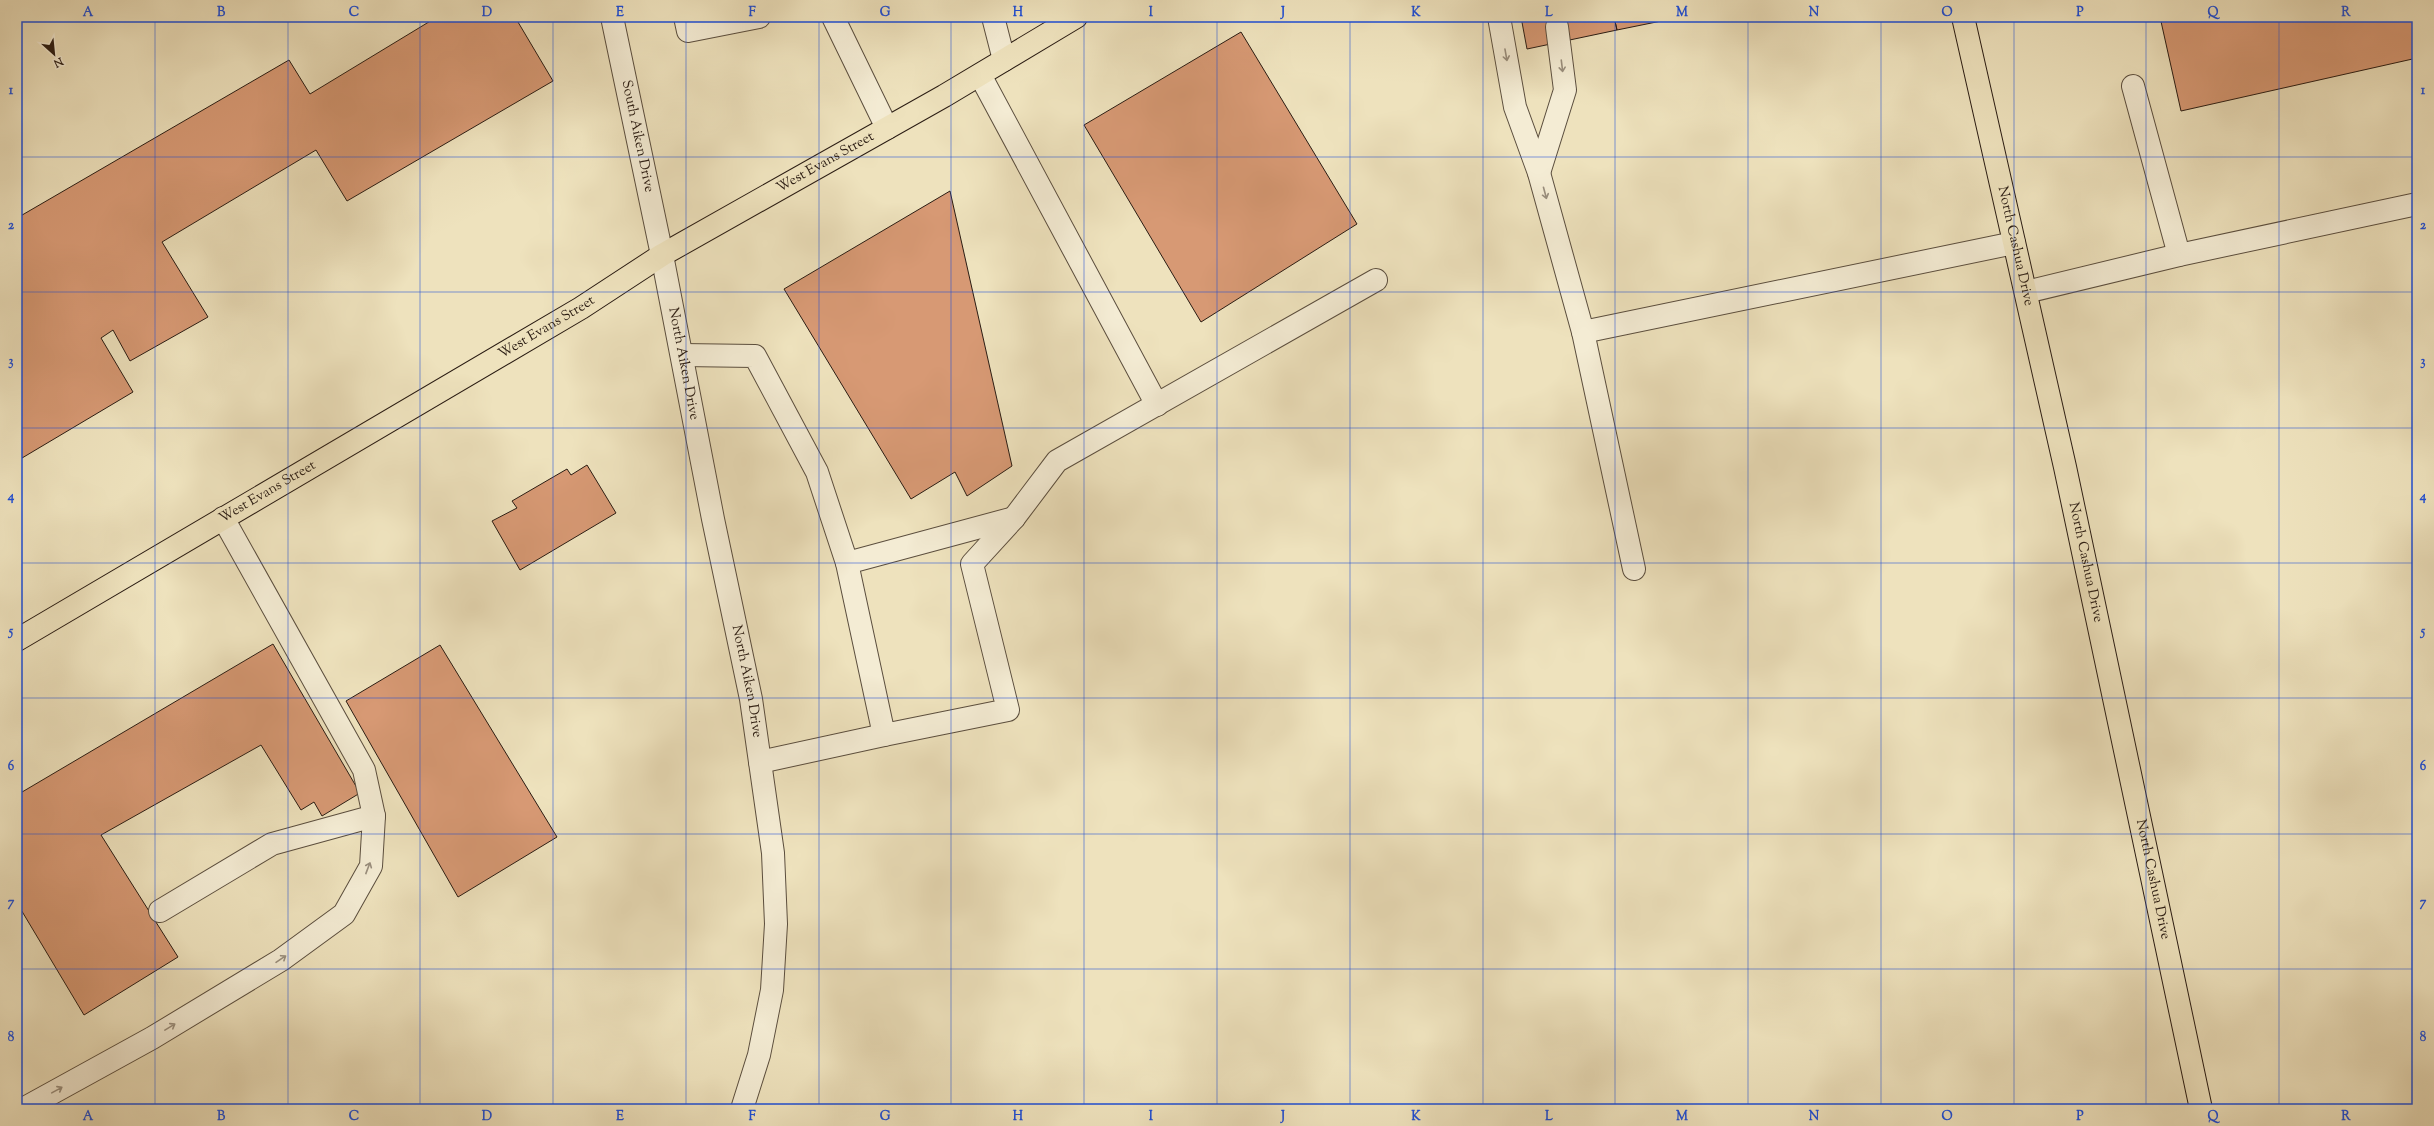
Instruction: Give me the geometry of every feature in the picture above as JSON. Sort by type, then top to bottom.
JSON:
[{"type":"main road","name":"West Evans Street","points":[[17,640],[581,308],[662,255],[980,75],[1076,17]]},
{"type":"main road","name":"North Cashua Drive","points":[[1968,18],[2014,244],[2026,292],[2201,1109]]},
{"type":"street","name":"South Aiken Drive","points":[[612,17],[662,255]]},
{"type":"street","points":[[686,17],[688,31],[759,17]]},
{"type":"street","points":[[833,17],[887,128]]},
{"type":"street","points":[[993,17],[1004,60]]},
{"type":"street","points":[[1499,17],[1515,107],[1539,173],[1583,332],[1634,569]]},
{"type":"street","points":[[1539,173],[1565,90],[1557,27]]},
{"type":"street","points":[[980,75],[1157,405]]},
{"type":"street","points":[[2133,86],[2179,255]]},
{"type":"street","points":[[2026,292],[2179,255],[2417,204]]},
{"type":"street","points":[[1583,332],[2014,244]]},
{"type":"street","name":"North Aiken Drive","points":[[662,255],[713,518],[751,699],[773,853],[776,924],[772,990],[759,1055],[742,1109]]},
{"type":"street","points":[[760,762],[1008,710],[972,564],[1014,518],[1057,461],[1376,280]]},
{"type":"street","points":[[682,355],[755,356],[817,472],[847,562],[884,735]]},
{"type":"street","points":[[23,1109],[152,1038],[281,960],[344,914],[371,866],[374,816],[364,770],[223,518]]},
{"type":"street","points":[[847,562],[1014,518]]},
{"type":"street","points":[[160,911],[272,844],[374,816]]},
{"type":"building","points":[[437,17],[515,17],[553,81],[347,201],[316,150],[162,242],[208,317],[130,361],[113,330],[101,338],[133,392],[17,461],[17,218],[289,60],[310,94]]},
{"type":"building","points":[[1521,17],[1614,17],[1617,30],[1527,49]]},
{"type":"building","points":[[1614,17],[1681,17],[1617,30]]},
{"type":"building","points":[[2160,17],[2417,17],[2417,58],[2181,111]]},
{"type":"building","points":[[1241,32],[1357,224],[1201,322],[1084,125]]},
{"type":"building","points":[[950,191],[1012,466],[967,496],[955,472],[911,499],[784,289]]},
{"type":"building","points":[[587,465],[616,513],[520,570],[492,521],[517,508],[512,501],[567,469],[571,475]]},
{"type":"building","points":[[273,644],[360,793],[322,816],[314,802],[301,810],[261,745],[101,835],[178,957],[84,1015],[20,908],[17,910],[17,795]]},
{"type":"building","points":[[440,645],[557,837],[458,897],[346,701]]}]
